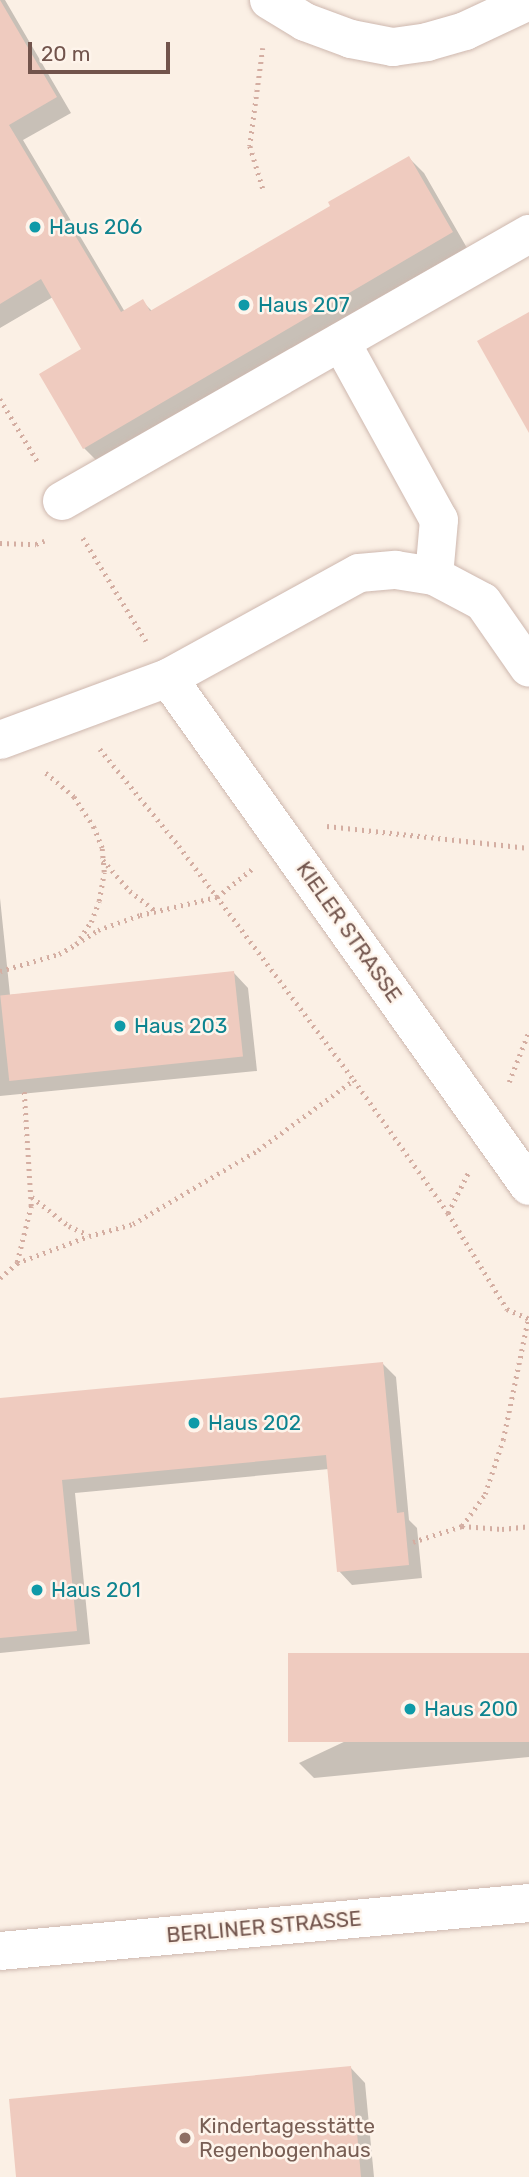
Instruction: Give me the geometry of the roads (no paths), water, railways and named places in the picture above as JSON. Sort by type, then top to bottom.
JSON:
[{"type":"lane","points":[[270,1],[305,22],[351,39],[393,47],[427,43],[465,31],[529,1]]},
{"type":"lane","points":[[62,501],[529,234]]},
{"type":"lane","points":[[341,342],[439,520],[434,576]]},
{"type":"lane","points":[[0,740],[168,678],[359,573],[396,570],[434,576],[483,602],[529,668]]},
{"type":"lane","name":"KIELER STRASSE","points":[[168,678],[529,1186]]},
{"type":"lane","name":"BERLINER STRASSE","points":[[0,1951],[529,1903]]},
{"type":"place","name":"Haus 206","points":[[35,227]]},
{"type":"place","name":"Haus 207","points":[[244,305]]},
{"type":"place","name":"Haus 203","points":[[120,1026]]},
{"type":"place","name":"Haus 202","points":[[194,1423]]},
{"type":"place","name":"Haus 201","points":[[37,1590]]},
{"type":"place","name":"Haus 200","points":[[410,1709]]},
{"type":"place","name":"Kindertagesstätte Regenbogenhaus","points":[[185,2138]]}]
